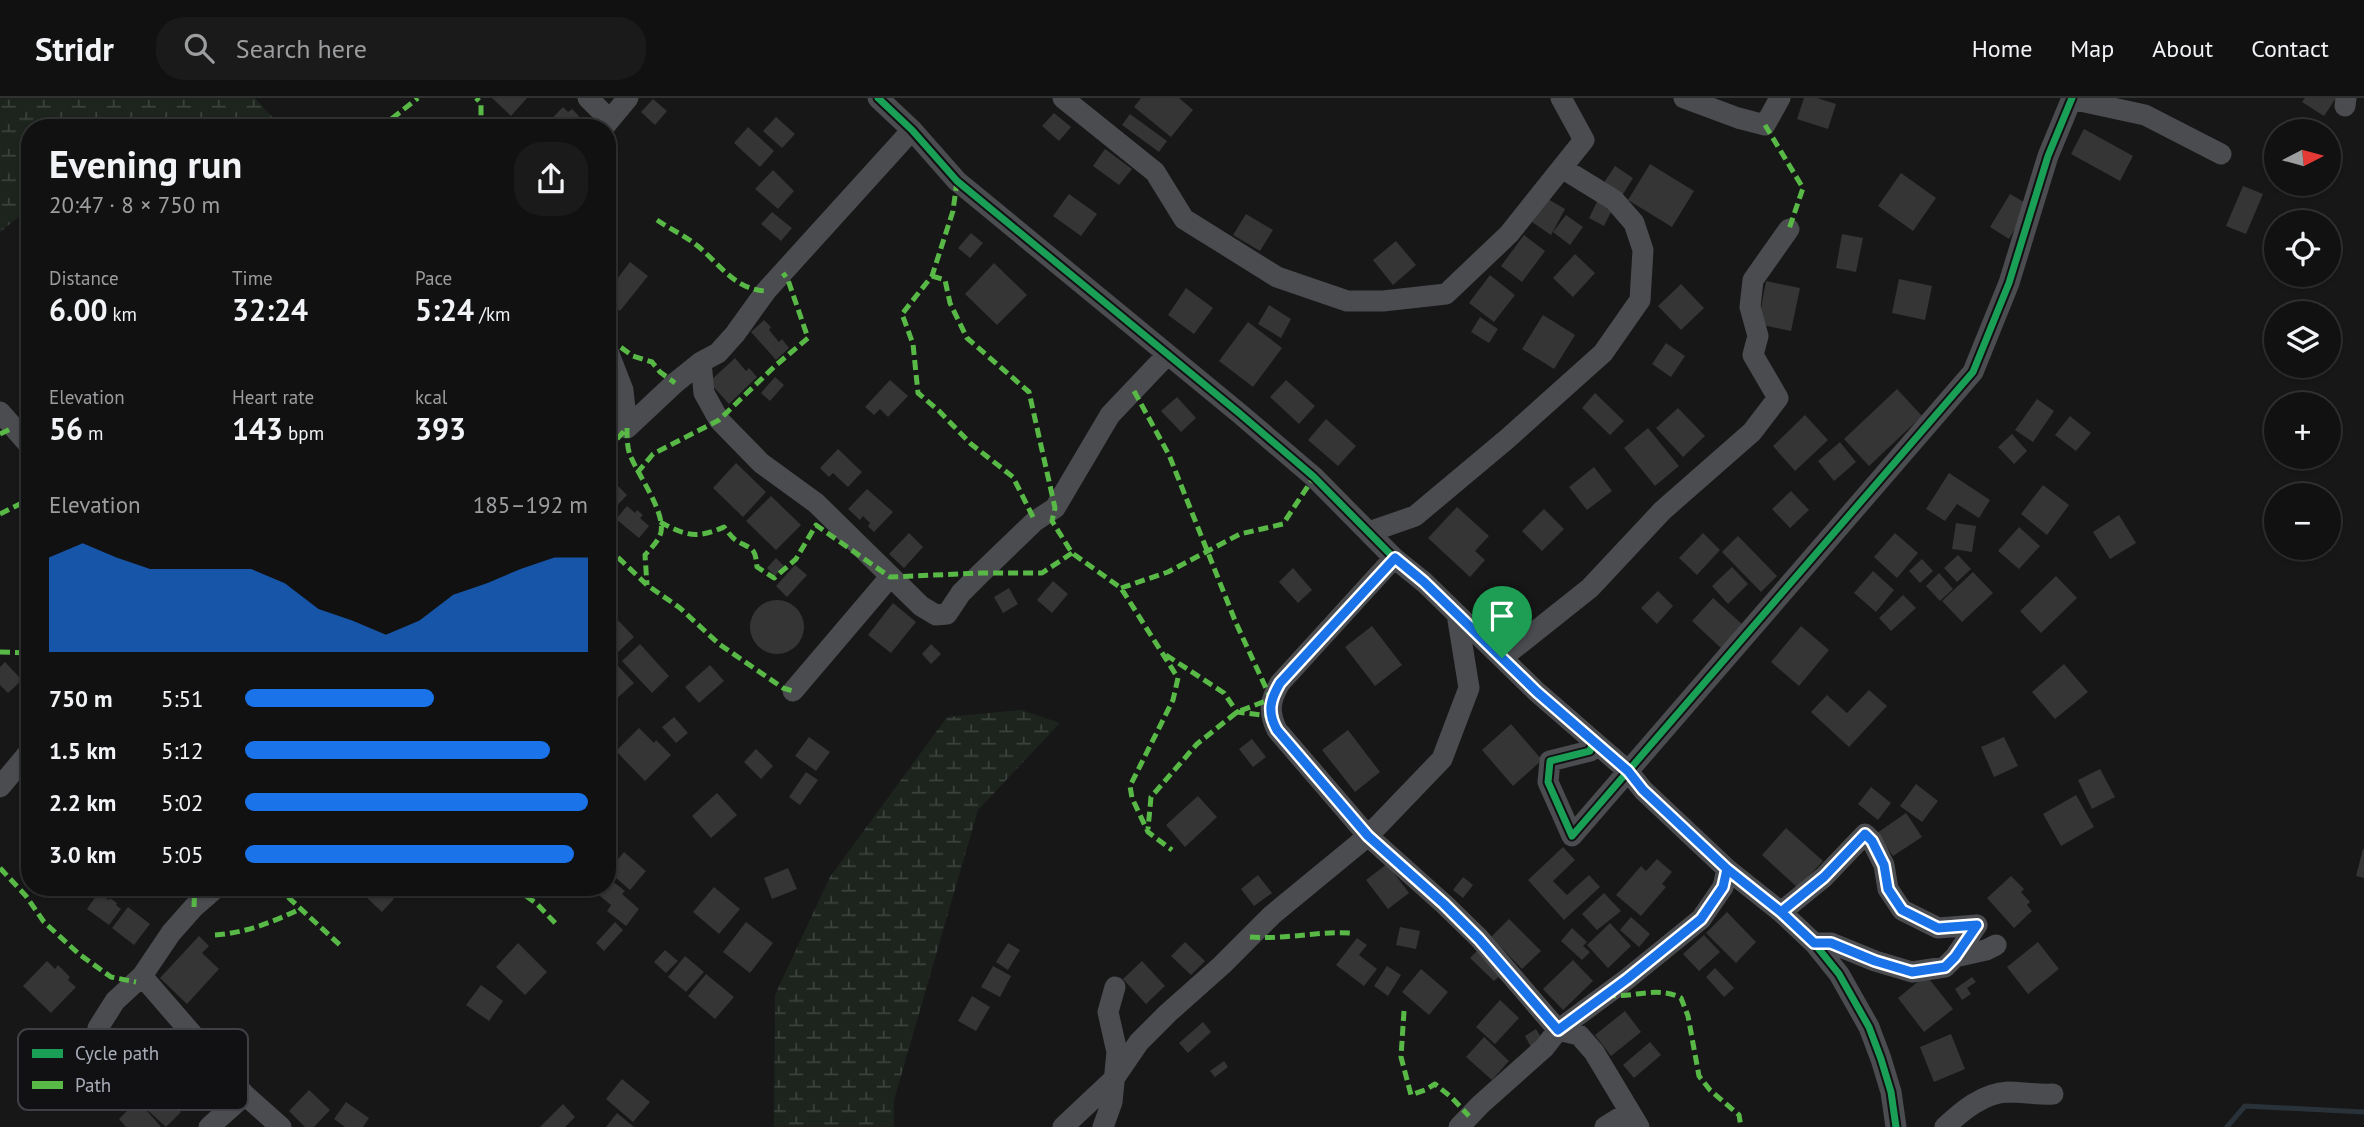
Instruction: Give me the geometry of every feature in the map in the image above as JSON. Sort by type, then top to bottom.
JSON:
[{"type":"street","points":[[588,98],[603,119]]},
{"type":"street","points":[[610,119],[628,98]]},
{"type":"street","points":[[878,98],[912,130],[957,181],[1314,477],[1369,533],[1424,582],[1537,692],[1628,771],[1643,790],[1727,869],[1781,912],[1814,943],[1839,974],[1869,1027],[1891,1092],[1896,1127]]},
{"type":"street","points":[[1063,98],[1155,172],[1184,219],[1277,277],[1347,301],[1383,301],[1447,294],[1509,234],[1584,140],[1561,98]]},
{"type":"street","points":[[1684,98],[1765,125],[1780,98]]},
{"type":"street","points":[[1593,741],[1590,751],[1550,761],[1548,782],[1572,836],[1973,372],[2009,283],[2048,156],[2071,99],[2145,115],[2221,154]]},
{"type":"street","points":[[616,371],[624,390],[626,428],[701,362],[718,353],[766,291],[912,130]]},
{"type":"street","points":[[1369,533],[1415,516],[1507,439],[1603,353],[1640,300],[1643,250],[1634,223],[1614,200],[1562,168]]},
{"type":"street","points":[[1502,658],[1590,588],[1662,511],[1752,432],[1778,398],[1753,355],[1758,336],[1750,307],[1753,280],[1789,229]]},
{"type":"street","points":[[701,362],[704,393],[719,420],[761,463],[816,503],[890,578],[921,606],[936,615],[947,614],[974,580],[1035,522],[1055,508],[1111,415],[1167,355]]},
{"type":"street","points":[[0,412],[21,436]]},
{"type":"street","points":[[1395,558],[1280,683],[1271,699],[1270,716],[1277,730],[1368,836],[1453,912],[1558,1030],[1579,1035],[1594,1052],[1634,1120],[1605,1127]]},
{"type":"street","points":[[793,691],[890,578]]},
{"type":"street","points":[[1063,1127],[1113,1080],[1139,1042],[1168,1013],[1272,915],[1368,836],[1442,759],[1469,688],[1457,614]]},
{"type":"street","points":[[0,787],[21,762]]},
{"type":"street","points":[[1781,912],[1824,877],[1865,834],[1872,841],[1884,865],[1888,889],[1902,910],[1938,928],[1977,925],[1945,967],[1912,972],[1875,961],[1831,943],[1814,943]]},
{"type":"street","points":[[1459,1127],[1544,1048],[1558,1030],[1701,919],[1723,887],[1727,869]]},
{"type":"street","points":[[98,1028],[115,1001],[142,976],[171,933],[207,896]]},
{"type":"street","points":[[1955,957],[1986,950],[1996,944]]},
{"type":"street","points":[[142,976],[188,1029]]},
{"type":"street","points":[[1103,1127],[1112,1102],[1117,1052],[1108,1012],[1115,987]]},
{"type":"street","points":[[1945,1127],[1964,1109],[1996,1095],[2007,1092],[2053,1094]]},
{"type":"street","points":[[248,1098],[281,1127]]},
{"type":"street","points":[[209,1127],[228,1110]]},
{"type":"green space","points":[[0,98],[255,98],[273,118],[21,119],[21,215],[0,232]]},
{"type":"green space","points":[[1021,710],[1060,723],[978,810],[894,1100],[894,1127],[774,1127],[775,995],[830,877],[947,717]]},
{"type":"building","points":[[492,98],[527,98],[511,116]]},
{"type":"building","points":[[1141,98],[1179,98],[1193,110],[1171,137],[1134,107]]},
{"type":"building","points":[[1804,98],[1817,98],[1836,104],[1828,129],[1797,119]]},
{"type":"building","points":[[2305,98],[2336,98],[2324,116],[2302,102]]},
{"type":"building","points":[[653,99],[667,111],[655,125],[641,112]]},
{"type":"building","points":[[563,107],[568,112],[572,109],[579,116],[576,119],[552,119]]},
{"type":"building","points":[[1054,113],[1071,127],[1059,141],[1042,126]]},
{"type":"building","points":[[1130,114],[1167,141],[1159,152],[1122,125]]},
{"type":"building","points":[[776,117],[795,134],[782,148],[763,131]]},
{"type":"building","points":[[748,127],[774,151],[760,167],[734,143]]},
{"type":"building","points":[[2084,129],[2133,156],[2120,181],[2071,154]]},
{"type":"building","points":[[1105,149],[1132,169],[1119,185],[1093,166]]},
{"type":"building","points":[[1650,164],[1694,191],[1672,227],[1628,200]]},
{"type":"building","points":[[1615,166],[1633,178],[1620,199],[1601,187]]},
{"type":"building","points":[[773,170],[794,191],[778,209],[755,189]]},
{"type":"building","points":[[1901,173],[1936,198],[1913,231],[1878,206]]},
{"type":"building","points":[[2243,186],[2263,194],[2246,234],[2226,226]]},
{"type":"building","points":[[1069,194],[1097,214],[1081,236],[1053,216]]},
{"type":"building","points":[[2010,194],[2029,205],[2009,239],[1990,227]]},
{"type":"building","points":[[1546,198],[1565,209],[1551,235],[1532,222]]},
{"type":"building","points":[[1599,198],[1614,206],[1604,226],[1589,218]]},
{"type":"building","points":[[772,212],[792,228],[781,241],[761,224]]},
{"type":"building","points":[[1246,214],[1273,230],[1260,251],[1233,235]]},
{"type":"building","points":[[1566,215],[1583,227],[1570,245],[1553,232]]},
{"type":"building","points":[[971,233],[983,243],[970,258],[958,248]]},
{"type":"building","points":[[1842,234],[1863,238],[1856,272],[1836,268]]},
{"type":"building","points":[[1524,235],[1545,251],[1522,282],[1501,266]]},
{"type":"building","points":[[1396,241],[1416,265],[1393,285],[1373,260]]},
{"type":"building","points":[[1575,254],[1595,273],[1573,297],[1553,278]]},
{"type":"building","points":[[630,262],[648,276],[620,311],[616,308],[617,279]]},
{"type":"building","points":[[994,263],[1027,295],[997,325],[965,294]]},
{"type":"building","points":[[1490,275],[1515,295],[1494,322],[1469,303]]},
{"type":"building","points":[[1899,279],[1932,286],[1925,320],[1892,313]]},
{"type":"building","points":[[1766,281],[1800,288],[1791,331],[1758,324]]},
{"type":"building","points":[[1681,284],[1704,308],[1681,330],[1658,306]]},
{"type":"building","points":[[1186,288],[1213,308],[1194,334],[1168,315]]},
{"type":"building","points":[[1269,305],[1291,319],[1281,338],[1258,324]]},
{"type":"building","points":[[1543,315],[1575,335],[1554,369],[1522,349]]},
{"type":"building","points":[[1480,317],[1498,329],[1489,343],[1471,332]]},
{"type":"building","points":[[764,320],[779,342],[782,339],[789,348],[776,360],[751,332]]},
{"type":"building","points":[[1248,322],[1282,348],[1253,387],[1219,361]]},
{"type":"building","points":[[1666,343],[1685,356],[1671,377],[1652,364]]},
{"type":"building","points":[[735,358],[746,371],[749,368],[757,377],[729,404],[709,382]]},
{"type":"building","points":[[775,377],[784,385],[770,401],[761,393]]},
{"type":"building","points":[[890,380],[908,396],[888,417],[880,409],[874,415],[865,407]]},
{"type":"building","points":[[1286,380],[1315,406],[1299,424],[1270,397]]},
{"type":"building","points":[[1897,389],[1922,416],[1869,466],[1844,439]]},
{"type":"building","points":[[1595,393],[1624,421],[1610,435],[1582,408]]},
{"type":"building","points":[[1177,397],[1196,418],[1181,432],[1161,411]]},
{"type":"building","points":[[2037,399],[2054,411],[2033,442],[2015,430]]},
{"type":"building","points":[[1678,408],[1705,436],[1683,457],[1656,428]]},
{"type":"building","points":[[1805,415],[1828,440],[1795,471],[1773,446]]},
{"type":"building","points":[[2070,416],[2091,433],[2076,451],[2055,435]]},
{"type":"building","points":[[1326,419],[1356,446],[1338,466],[1308,440]]},
{"type":"building","points":[[1648,428],[1679,466],[1655,486],[1624,448]]},
{"type":"building","points":[[2012,434],[2027,451],[2014,464],[1998,447]]},
{"type":"building","points":[[1840,442],[1856,462],[1834,481],[1818,461]]},
{"type":"building","points":[[838,449],[862,472],[848,487],[833,473],[829,477],[820,468]]},
{"type":"building","points":[[736,463],[766,492],[743,517],[713,488]]},
{"type":"building","points":[[1594,467],[1612,491],[1587,510],[1569,487]]},
{"type":"building","points":[[1949,473],[1990,500],[1979,518],[1957,504],[1945,521],[1926,509]]},
{"type":"building","points":[[616,484],[627,495],[616,507]]},
{"type":"building","points":[[2043,485],[2069,505],[2047,535],[2021,514]]},
{"type":"building","points":[[867,489],[893,512],[874,532],[863,516],[860,520],[848,509]]},
{"type":"building","points":[[1791,491],[1809,510],[1790,528],[1772,509]]},
{"type":"building","points":[[771,496],[801,525],[776,550],[746,521]]},
{"type":"building","points":[[627,506],[635,513],[637,510],[643,515],[640,518],[649,526],[639,538],[616,519]]},
{"type":"building","points":[[1457,507],[1489,536],[1475,551],[1485,560],[1470,577],[1428,538]]},
{"type":"building","points":[[1544,509],[1564,529],[1542,551],[1522,531]]},
{"type":"building","points":[[2119,515],[2136,543],[2110,559],[2093,532]]},
{"type":"building","points":[[1956,523],[1976,526],[1972,552],[1952,549]]},
{"type":"building","points":[[2019,527],[2040,546],[2019,569],[1998,551]]},
{"type":"building","points":[[909,533],[923,547],[904,568],[889,554]]},
{"type":"building","points":[[1703,533],[1720,550],[1697,575],[1679,558]]},
{"type":"building","points":[[1895,533],[1918,553],[1897,578],[1874,557]]},
{"type":"building","points":[[1738,536],[1777,576],[1761,592],[1722,552]]},
{"type":"building","points":[[1958,555],[1971,569],[1957,582],[1944,568]]},
{"type":"building","points":[[776,558],[784,566],[775,576],[767,568]]},
{"type":"building","points":[[1922,559],[1933,571],[1920,583],[1909,571]]},
{"type":"building","points":[[795,565],[807,575],[787,597],[776,586]]},
{"type":"building","points":[[1732,567],[1748,584],[1728,604],[1712,586]]},
{"type":"building","points":[[1293,568],[1312,590],[1298,603],[1279,582]]},
{"type":"building","points":[[1873,571],[1894,590],[1876,612],[1854,593]]},
{"type":"building","points":[[1973,572],[1993,593],[1962,622],[1942,601]]},
{"type":"building","points":[[1939,573],[1953,589],[1940,601],[1926,586]]},
{"type":"building","points":[[2056,576],[2077,598],[2041,633],[2020,611]]},
{"type":"building","points":[[1053,581],[1068,594],[1052,613],[1037,600]]},
{"type":"building","points":[[1009,588],[1018,604],[1003,613],[994,597]]},
{"type":"building","points":[[1658,591],[1673,606],[1657,624],[1641,608]]},
{"type":"building","points":[[1903,595],[1916,608],[1891,631],[1879,618]]},
{"type":"building","points":[[1713,598],[1743,625],[1722,649],[1692,621]]},
{"type":"building","points":[[777,600],[796,608],[804,627],[796,646],[777,654],[758,646],[750,627],[758,608]]},
{"type":"building","points":[[893,603],[916,622],[891,653],[868,635]]},
{"type":"building","points":[[616,618],[634,637],[616,654]]},
{"type":"building","points":[[1372,626],[1402,665],[1375,686],[1345,647]]},
{"type":"building","points":[[1801,626],[1829,650],[1799,686],[1771,662]]},
{"type":"building","points":[[640,644],[669,676],[652,693],[622,661]]},
{"type":"building","points":[[931,644],[941,654],[931,664],[922,654]]},
{"type":"building","points":[[5,662],[21,679],[8,693],[0,685],[0,667]]},
{"type":"building","points":[[2064,664],[2088,692],[2055,719],[2032,692]]},
{"type":"building","points":[[710,665],[724,681],[699,703],[685,687]]},
{"type":"building","points":[[618,666],[634,683],[616,699]]},
{"type":"building","points":[[1869,690],[1887,706],[1849,747],[1811,712],[1827,695],[1847,713]]},
{"type":"building","points":[[674,717],[688,733],[676,743],[662,727]]},
{"type":"building","points":[[1511,724],[1542,760],[1513,786],[1482,750]]},
{"type":"building","points":[[639,728],[671,755],[645,781],[616,751]]},
{"type":"building","points":[[1348,730],[1380,772],[1355,792],[1322,750]]},
{"type":"building","points":[[809,737],[830,752],[816,771],[795,756]]},
{"type":"building","points":[[2004,737],[2018,766],[1994,777],[1981,747]]},
{"type":"building","points":[[1252,739],[1266,757],[1253,767],[1239,749]]},
{"type":"building","points":[[756,749],[773,766],[761,779],[744,762]]},
{"type":"building","points":[[2100,769],[2115,797],[2092,809],[2078,780]]},
{"type":"building","points":[[806,772],[818,780],[800,805],[789,797]]},
{"type":"building","points":[[1916,784],[1938,801],[1922,822],[1900,806]]},
{"type":"building","points":[[1871,787],[1891,803],[1878,820],[1858,804]]},
{"type":"building","points":[[717,793],[737,815],[711,838],[692,816]]},
{"type":"building","points":[[2076,795],[2094,827],[2061,846],[2043,814]]},
{"type":"building","points":[[1198,796],[1217,817],[1185,847],[1166,825]]},
{"type":"building","points":[[1906,813],[1922,837],[1893,856],[1877,833]]},
{"type":"building","points":[[1786,828],[1823,861],[1798,888],[1762,855]]},
{"type":"building","points":[[1563,847],[1575,860],[1553,881],[1567,895],[1589,875],[1600,887],[1564,920],[1528,880]]},
{"type":"building","points":[[2364,849],[2364,878],[2356,876]]},
{"type":"building","points":[[624,852],[646,871],[630,890],[616,878],[616,862]]},
{"type":"building","points":[[1657,859],[1672,872],[1662,884],[1666,887],[1641,916],[1616,895],[1641,866],[1646,871]]},
{"type":"building","points":[[1387,864],[1409,893],[1388,909],[1366,880]]},
{"type":"building","points":[[788,868],[797,889],[772,899],[764,878]]},
{"type":"building","points":[[1258,875],[1272,893],[1254,906],[1241,889]]},
{"type":"building","points":[[2011,876],[2024,889],[2021,892],[2030,902],[2027,905],[2032,911],[2014,928],[1987,898]]},
{"type":"building","points":[[1463,877],[1473,885],[1463,898],[1453,890]]},
{"type":"building","points":[[616,884],[625,891],[622,894],[639,909],[626,926],[607,911],[611,905],[600,896],[616,896]]},
{"type":"building","points":[[714,887],[740,909],[719,934],[693,912]]},
{"type":"building","points":[[1604,893],[1621,911],[1597,930],[1582,914]]},
{"type":"building","points":[[96,896],[103,896],[109,900],[110,898],[121,909],[109,925],[87,909]]},
{"type":"building","points":[[365,896],[391,896],[394,899],[382,912]]},
{"type":"building","points":[[128,907],[150,924],[134,945],[112,928]]},
{"type":"building","points":[[1727,912],[1756,942],[1736,963],[1706,933]]},
{"type":"building","points":[[1631,917],[1650,934],[1639,947],[1620,930]]},
{"type":"building","points":[[1509,919],[1541,951],[1522,969],[1491,937]]},
{"type":"building","points":[[615,922],[623,930],[604,951],[596,943]]},
{"type":"building","points":[[746,922],[773,943],[750,973],[723,952]]},
{"type":"building","points":[[1610,923],[1631,946],[1608,968],[1587,945]]},
{"type":"building","points":[[1400,927],[1420,931],[1416,949],[1396,945]]},
{"type":"building","points":[[1572,928],[1587,942],[1583,946],[1590,952],[1582,960],[1561,941]]},
{"type":"building","points":[[1704,935],[1720,952],[1699,971],[1683,954]]},
{"type":"building","points":[[199,936],[209,946],[202,953],[219,969],[187,1004],[160,978]]},
{"type":"building","points":[[1357,938],[1367,945],[1359,955],[1377,969],[1364,986],[1336,965]]},
{"type":"building","points":[[1185,942],[1205,961],[1191,975],[1171,956]]},
{"type":"building","points":[[2038,942],[2059,969],[2028,994],[2007,967]]},
{"type":"building","points":[[518,943],[547,972],[525,995],[496,967]]},
{"type":"building","points":[[1008,943],[1020,950],[1008,970],[996,962]]},
{"type":"building","points":[[1479,949],[1503,973],[1494,981],[1470,958]]},
{"type":"building","points":[[665,950],[678,961],[666,973],[654,962]]},
{"type":"building","points":[[685,956],[704,972],[686,992],[668,977]]},
{"type":"building","points":[[1573,960],[1593,981],[1563,1010],[1543,989]]},
{"type":"building","points":[[47,961],[55,969],[58,965],[76,987],[51,1013],[23,986]]},
{"type":"building","points":[[1142,961],[1165,986],[1146,1004],[1123,979]]},
{"type":"building","points":[[993,966],[1011,976],[1000,997],[981,987]]},
{"type":"building","points":[[1387,966],[1401,975],[1388,996],[1374,986]]},
{"type":"building","points":[[1715,968],[1734,988],[1724,997],[1706,977]]},
{"type":"building","points":[[1421,969],[1448,992],[1429,1015],[1402,992]]},
{"type":"building","points":[[706,974],[734,997],[715,1019],[688,996]]},
{"type":"building","points":[[1926,975],[1953,1009],[1924,1032],[1898,998]]},
{"type":"building","points":[[1972,977],[1976,982],[1967,988],[1971,994],[1962,1000],[1955,989]]},
{"type":"building","points":[[481,985],[503,1001],[489,1021],[466,1005]]},
{"type":"building","points":[[972,996],[990,1007],[976,1031],[958,1021]]},
{"type":"building","points":[[1500,1000],[1519,1018],[1495,1044],[1476,1027]]},
{"type":"building","points":[[1625,1011],[1641,1032],[1611,1056],[1595,1035]]},
{"type":"building","points":[[1203,1022],[1211,1032],[1188,1053],[1179,1043]]},
{"type":"building","points":[[1536,1029],[1543,1041],[1531,1047],[1525,1036]]},
{"type":"building","points":[[1951,1034],[1965,1069],[1934,1082],[1920,1047]]},
{"type":"building","points":[[1484,1037],[1509,1061],[1492,1080],[1466,1057]]},
{"type":"building","points":[[1650,1042],[1661,1055],[1634,1078],[1623,1065]]},
{"type":"building","points":[[1224,1061],[1228,1067],[1215,1077],[1210,1071]]},
{"type":"building","points":[[622,1079],[650,1102],[633,1122],[606,1099]]},
{"type":"building","points":[[309,1090],[330,1110],[314,1127],[305,1127],[289,1111]]},
{"type":"building","points":[[346,1102],[369,1118],[363,1127],[345,1127],[334,1119]]},
{"type":"building","points":[[563,1104],[575,1117],[565,1127],[540,1127]]},
{"type":"building","points":[[128,1110],[146,1110],[161,1127],[126,1127],[119,1119]]},
{"type":"building","points":[[148,1110],[179,1110],[181,1112],[166,1127]]},
{"type":"building","points":[[617,1113],[634,1127],[606,1127]]},
{"type":"waterway","points":[[2227,1127],[2245,1106],[2364,1112]]},
{"type":"marked path","points":[[391,119],[418,98]]},
{"type":"marked path","points":[[476,98],[481,103],[481,119]]},
{"type":"marked path","points":[[1765,125],[1803,188],[1789,229]]},
{"type":"marked path","points":[[957,181],[953,211],[932,276],[902,314],[913,344],[918,393],[971,444],[1013,477],[1035,521]]},
{"type":"marked path","points":[[657,220],[694,243],[737,281],[755,290],[766,291]]},
{"type":"marked path","points":[[637,473],[653,454],[719,420],[808,338],[788,280],[783,273]]},
{"type":"marked path","points":[[932,276],[945,280],[950,303],[967,338],[1029,392],[1055,508],[1052,521],[1072,553],[1121,588],[1178,678],[1173,700],[1130,786],[1132,798],[1148,832],[1172,850]]},
{"type":"marked path","points":[[616,345],[633,356],[652,362],[675,383]]},
{"type":"marked path","points":[[1134,391],[1169,455],[1236,623],[1271,699],[1237,712],[1197,744],[1151,797],[1148,829]]},
{"type":"marked path","points":[[0,434],[13,428]]},
{"type":"marked path","points":[[627,428],[630,455],[655,504],[661,523],[661,532],[645,555],[647,585]]},
{"type":"marked path","points":[[616,440],[627,428]]},
{"type":"marked path","points":[[616,433],[621,434]]},
{"type":"marked path","points":[[1121,588],[1168,572],[1240,534],[1283,524],[1314,477]]},
{"type":"marked path","points":[[0,514],[21,504]]},
{"type":"marked path","points":[[660,522],[692,534],[724,527],[735,540],[752,550],[757,567],[774,578],[796,559],[816,525],[890,577],[1042,573],[1072,553]]},
{"type":"marked path","points":[[616,556],[647,585],[680,608],[719,644],[783,688],[793,691]]},
{"type":"marked path","points":[[0,652],[21,653]]},
{"type":"marked path","points":[[1166,655],[1224,693],[1237,712],[1270,716]]},
{"type":"marked path","points":[[0,868],[21,891]]},
{"type":"marked path","points":[[26,896],[44,922],[79,954],[111,977],[136,982]]},
{"type":"marked path","points":[[194,907],[195,896]]},
{"type":"marked path","points":[[287,896],[341,946]]},
{"type":"marked path","points":[[526,896],[558,926]]},
{"type":"marked path","points":[[215,935],[259,926],[300,909]]},
{"type":"marked path","points":[[1250,937],[1351,933]]},
{"type":"marked path","points":[[1606,995],[1653,992],[1681,998],[1688,1016],[1699,1076],[1710,1090],[1739,1115],[1741,1127]]},
{"type":"marked path","points":[[1404,1011],[1401,1057],[1411,1095],[1435,1084],[1469,1116]]},
{"type":"cycle path","points":[[878,98],[912,130],[957,181],[1314,477],[1394,558],[1424,582],[1537,692],[1628,771],[1643,790],[1727,869],[1781,912],[1814,943],[1839,974],[1869,1027],[1891,1092],[1896,1127]]},
{"type":"cycle path","points":[[1593,741],[1590,751],[1550,761],[1548,782],[1572,836],[1973,372],[2009,283],[2048,156],[2072,98]]},
{"type":"route","points":[[1502,658],[1424,582],[1395,558],[1347,607],[1280,683],[1271,699],[1270,716],[1277,730],[1368,836],[1479,939],[1558,1030],[1701,919],[1723,887],[1727,869],[1781,912],[1814,943],[1831,943],[1875,961],[1912,972],[1945,967],[1977,925],[1938,928],[1902,910],[1888,889],[1884,865],[1872,841],[1865,834],[1824,877],[1781,912],[1727,869],[1643,790],[1628,771],[1502,658]]}]
